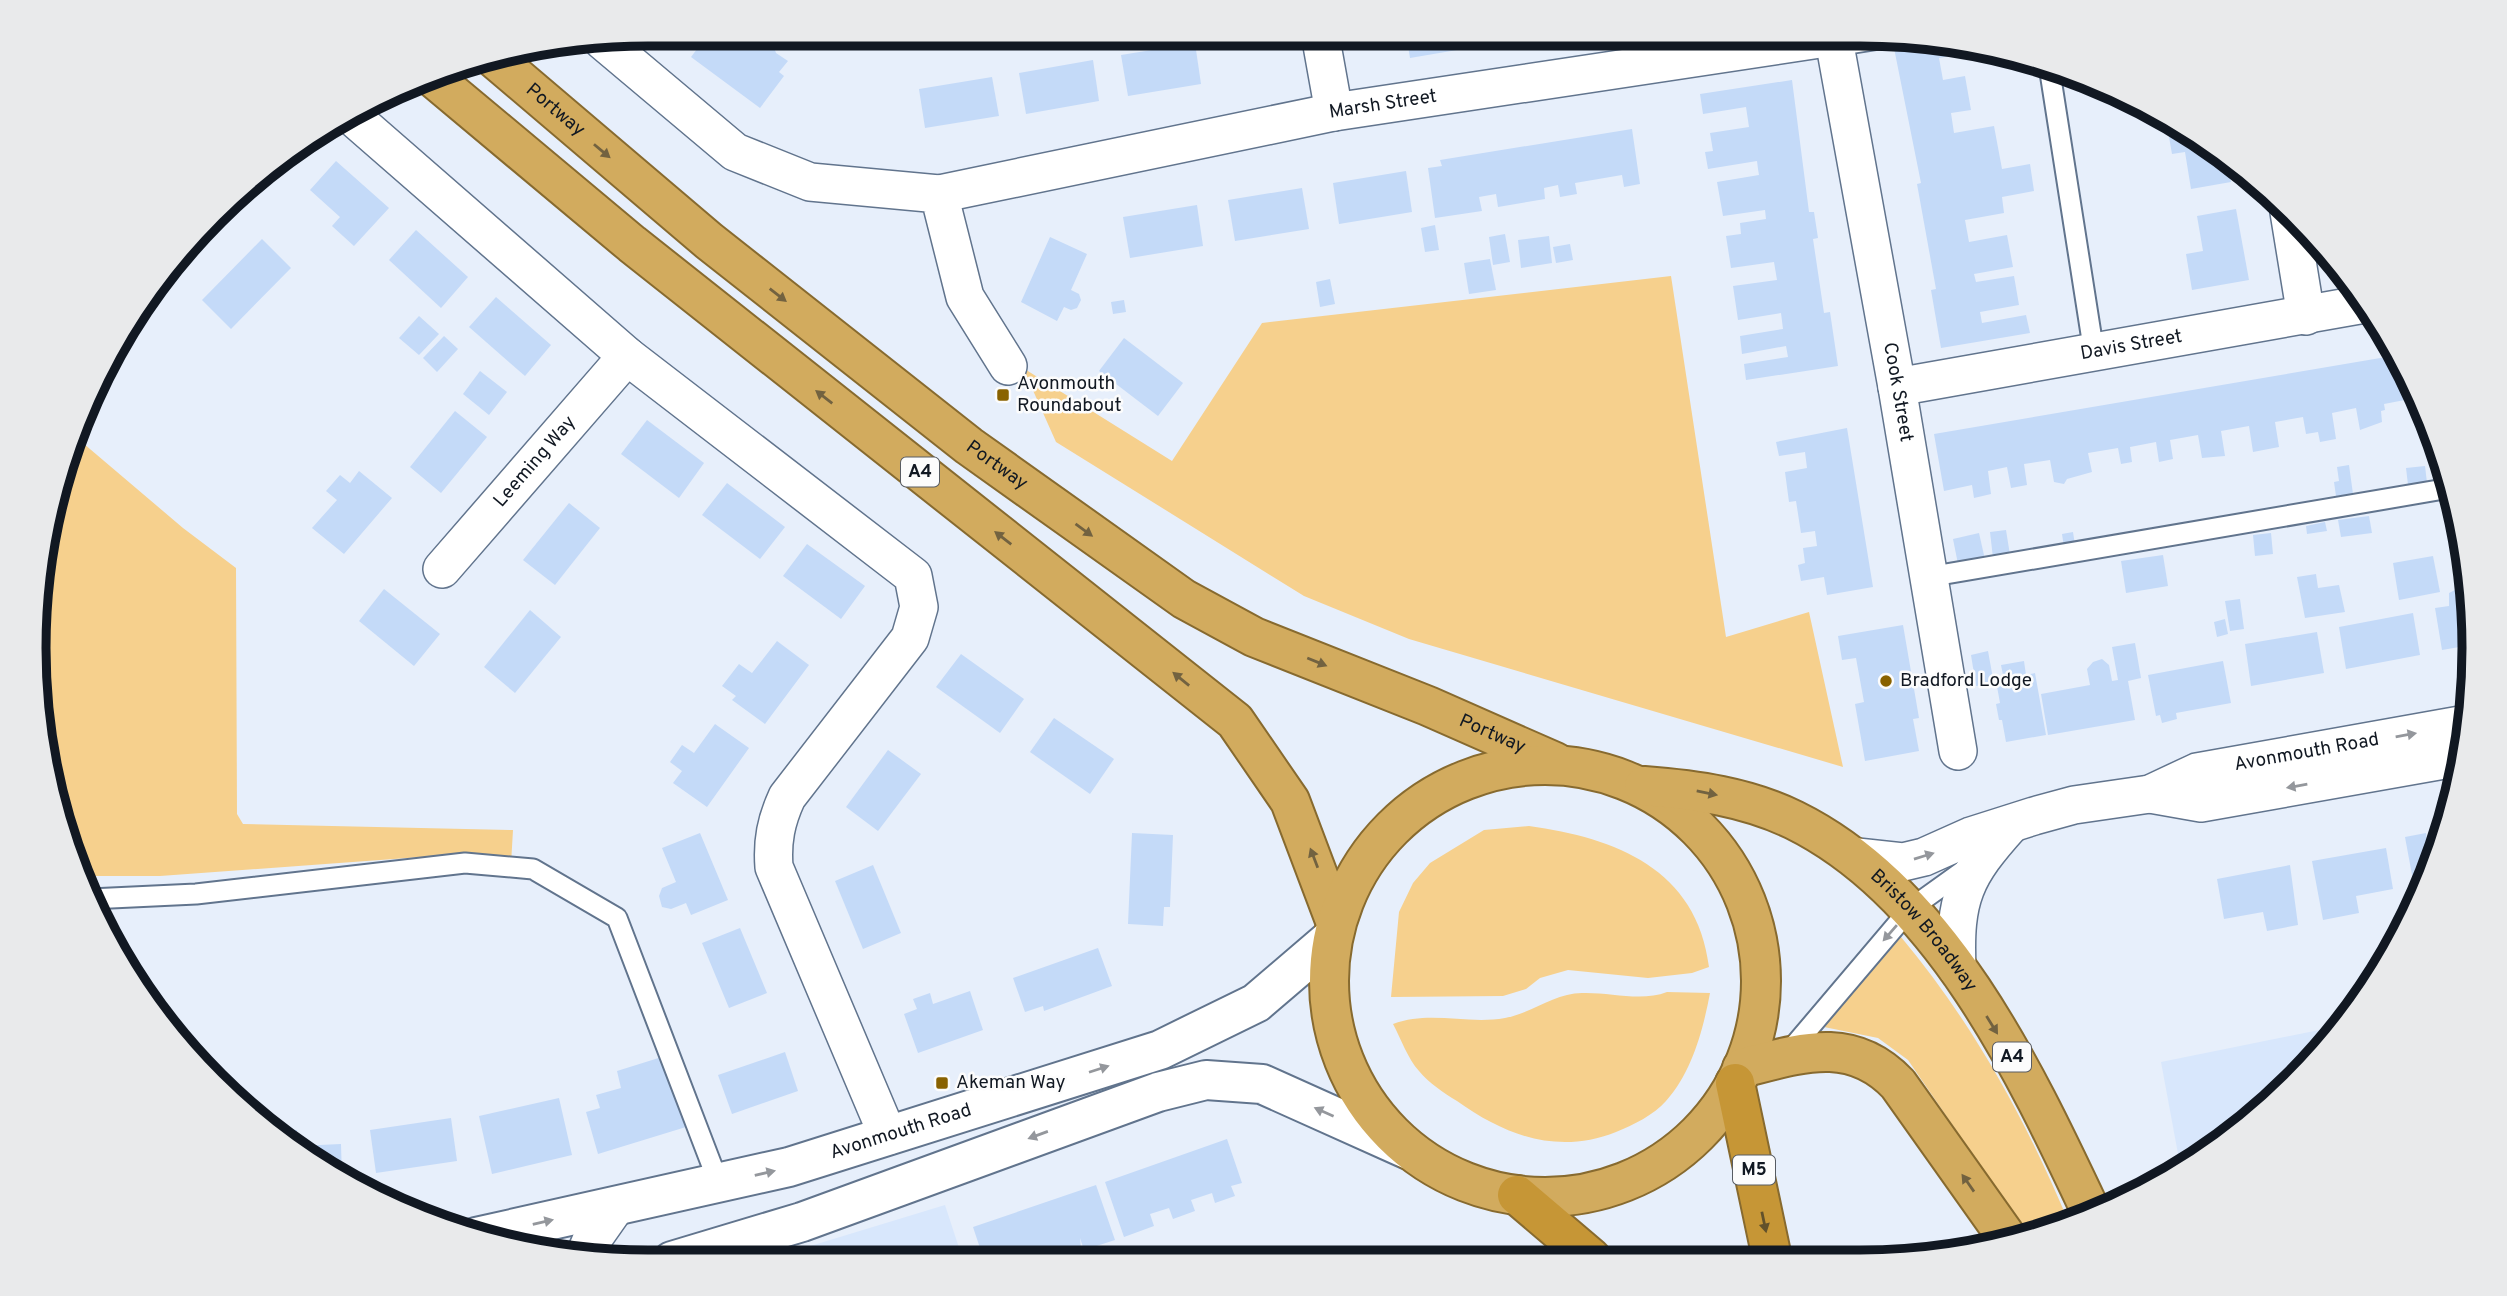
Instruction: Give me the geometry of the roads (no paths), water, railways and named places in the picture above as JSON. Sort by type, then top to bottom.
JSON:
[{"type":"highway","name":"Portway","points":[[501,64],[709,241],[969,446],[1184,599],[1254,637],[1428,706],[1564,765]]},
{"type":"highway","name":"A4","points":[[439,83],[632,244],[1235,721],[1290,801],[1314,858],[1334,930]]},
{"type":"highway","points":[[1564,765],[1602,772],[1639,786],[1670,804],[1697,827],[1725,860],[1745,898],[1757,940],[1761,982],[1756,1026],[1739,1076],[1711,1119],[1680,1149],[1643,1172],[1603,1189],[1560,1196],[1517,1195],[1460,1180],[1409,1150],[1381,1123],[1359,1092],[1342,1057],[1332,1020],[1329,993],[1334,930],[1355,877],[1384,836],[1422,803],[1465,779],[1502,770],[1564,765]]},
{"type":"highway","name":"Bristow Broadway","points":[[1639,786],[1703,791],[1751,804],[1792,819],[1857,857],[1910,909],[1957,968],[2034,1090],[2089,1205]]},
{"type":"highway","points":[[1739,1076],[1784,1058],[1824,1051],[1852,1054],[1881,1066],[1898,1084],[2004,1233]]},
{"type":"highway","name":"M5","points":[[1739,1076],[1771,1250]]},
{"type":"highway","points":[[1517,1195],[1582,1250]]},
{"type":"main road","name":"Avonmouth Road","points":[[500,1232],[789,1167],[1160,1050],[1256,1003],[1334,930]]},
{"type":"main road","points":[[709,1250],[802,1222],[1157,1092],[1206,1080],[1262,1084],[1409,1150]]},
{"type":"street","points":[[1322,46],[1334,112]]},
{"type":"street","name":"Marsh Street","points":[[939,194],[1631,50],[1704,46]]},
{"type":"street","name":"Cook Street","points":[[1834,46],[1897,387],[1958,751]]},
{"type":"street","points":[[610,47],[735,152],[810,182],[939,194],[965,298],[1008,366]]},
{"type":"street","points":[[357,121],[627,356],[913,576],[919,607],[910,638],[787,797],[779,815],[772,848],[774,867],[888,1136]]},
{"type":"street","points":[[2291,228],[2306,316]]},
{"type":"street","name":"Davis Street","points":[[1897,387],[2355,306]]},
{"type":"street","name":"Leeming Way","points":[[442,569],[627,356]]},
{"type":"street","name":"Avonmouth Road","points":[[2332,764],[2456,727]]},
{"type":"street","name":"Avonmouth Road","points":[[1857,857],[1881,862],[1924,857],[1971,836],[2074,805],[2150,794],[2197,772],[2451,758]]},
{"type":"street","points":[[1957,968],[1955,925],[1961,896],[1980,859],[2011,824]]},
{"type":"street","points":[[588,1247],[616,1206]]},
{"type":"lane","points":[[2051,76],[2094,353]]},
{"type":"lane","points":[[1928,577],[2440,490]]},
{"type":"lane","points":[[1784,1058],[1910,909],[1980,859]]},
{"type":"lane","points":[[100,899],[196,894],[465,863],[533,869],[617,918],[719,1184]]},
{"type":"place","name":"Avonmouth Roundabout","points":[[1003,395]]},
{"type":"place","name":"Bradford Lodge","points":[[1886,681]]},
{"type":"place","name":"Akeman Way","points":[[942,1083]]}]
